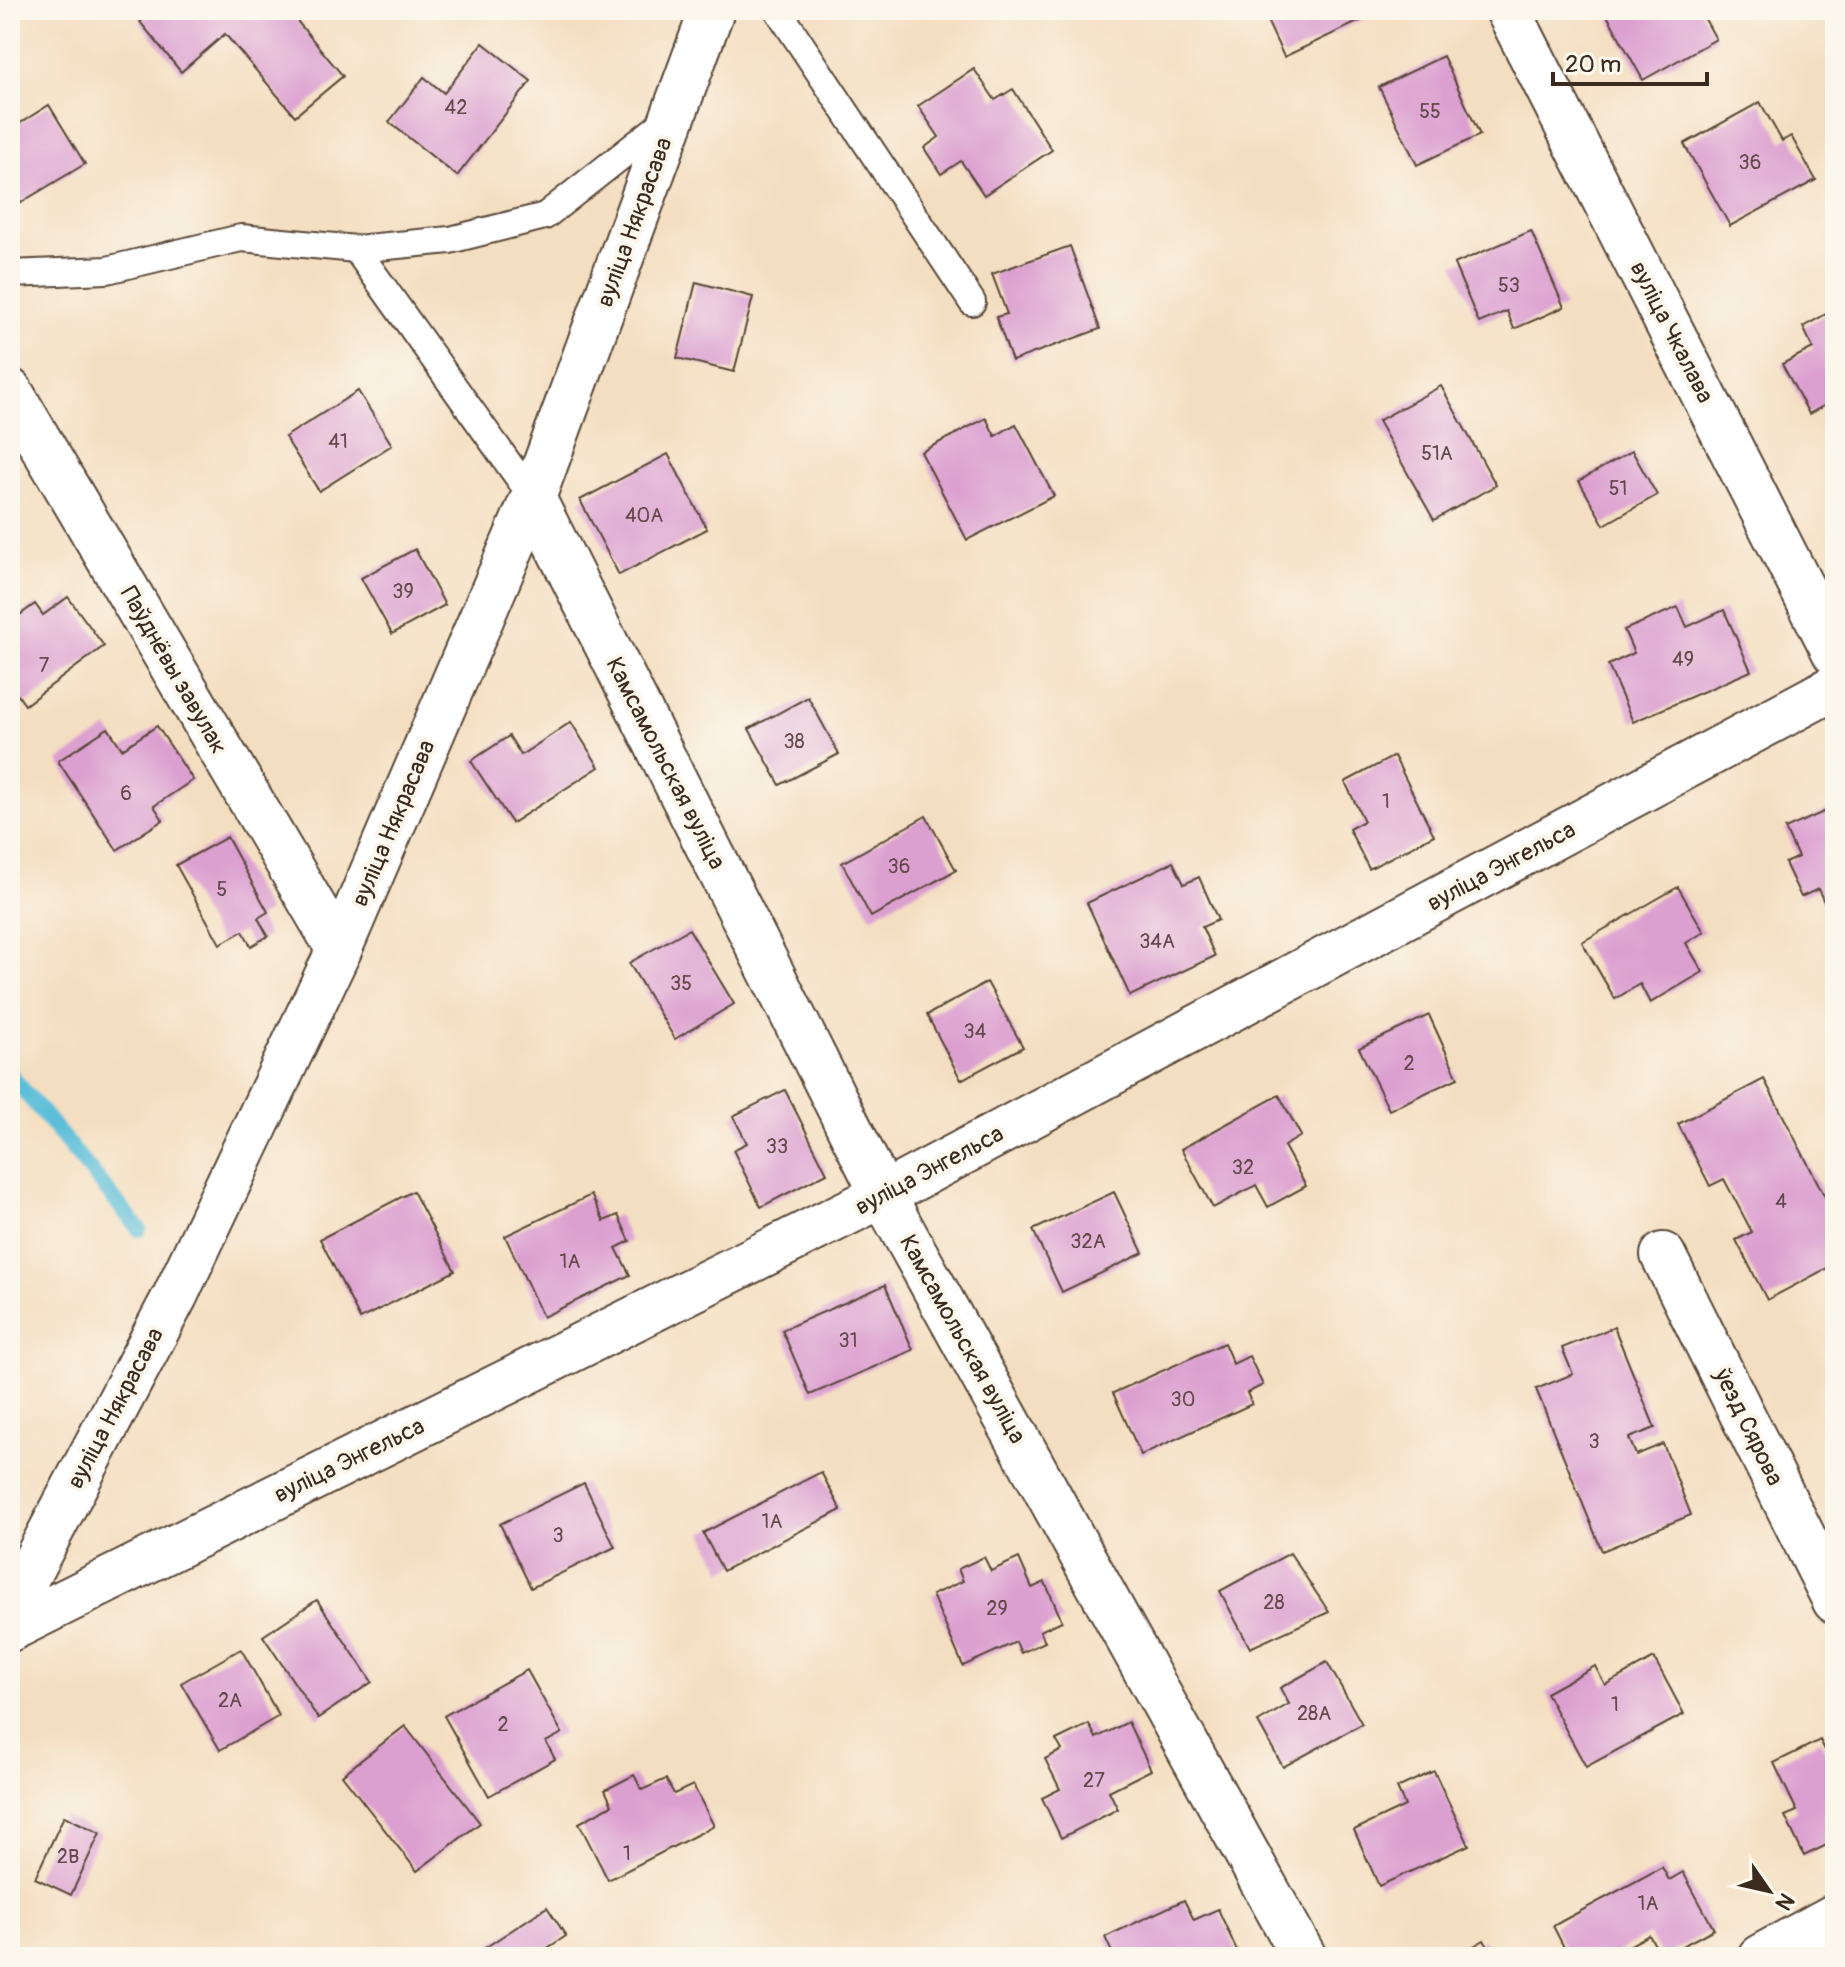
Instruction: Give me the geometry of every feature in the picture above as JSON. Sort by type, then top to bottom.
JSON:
[{"type":"street","name":"вуліца Някрасава","points":[[10,1609],[175,1296],[339,950],[533,498],[712,10]]},
{"type":"street","name":"вуліца Чкалава","points":[[1508,10],[1835,653]]},
{"type":"street","name":"Паўднёвы завулак","points":[[10,391],[339,950]]},
{"type":"street","name":"Камсамольская вуліца","points":[[533,498],[883,1195],[1304,1957]]},
{"type":"street","name":"вуліца Энгельса","points":[[10,1629],[883,1195],[1835,687]]},
{"type":"street","name":"ўезд Сярова","points":[[1663,1255],[1835,1601]]},
{"type":"street","points":[[1760,1957],[1835,1916]]},
{"type":"lane","points":[[778,10],[972,302]]},
{"type":"lane","points":[[10,274],[107,270],[241,238],[356,249],[450,240],[545,216],[673,115]]},
{"type":"lane","points":[[356,249],[533,498]]},
{"type":"building","points":[[155,10],[288,10],[343,76],[295,116],[225,34],[181,72],[140,22]]},
{"type":"building","points":[[1383,10],[1284,57],[1263,12]]},
{"type":"building","points":[[1604,10],[1700,10],[1716,39],[1643,80]]},
{"type":"building","points":[[483,43],[531,81],[457,176],[389,122],[424,77],[444,93]]},
{"type":"building","points":[[1443,56],[1480,135],[1417,165],[1379,87]]},
{"type":"building","points":[[974,69],[995,100],[1013,89],[1052,150],[984,195],[961,161],[941,174],[924,148],[939,137],[918,106]]},
{"type":"building","points":[[1760,102],[1782,141],[1791,136],[1816,180],[1730,226],[1684,144]]},
{"type":"building","points":[[49,105],[85,164],[10,209],[10,121],[14,127]]},
{"type":"building","points":[[1531,231],[1564,307],[1514,329],[1507,311],[1479,323],[1454,264]]},
{"type":"building","points":[[1070,246],[1100,329],[1012,361],[996,317],[1007,314],[992,274]]},
{"type":"building","points":[[696,282],[753,297],[734,372],[677,358]]},
{"type":"building","points":[[1835,309],[1835,400],[1809,414],[1782,364],[1813,348],[1803,327]]},
{"type":"building","points":[[1441,386],[1496,485],[1434,520],[1378,421]]},
{"type":"building","points":[[358,391],[392,445],[319,491],[285,437]]},
{"type":"building","points":[[986,418],[995,436],[1016,424],[1054,496],[967,540],[921,452]]},
{"type":"building","points":[[1632,451],[1657,495],[1604,525],[1579,481]]},
{"type":"building","points":[[668,454],[707,529],[619,575],[580,500]]},
{"type":"building","points":[[415,549],[445,605],[392,634],[361,578]]},
{"type":"building","points":[[68,597],[104,646],[25,705],[10,684],[10,622],[35,604],[43,615]]},
{"type":"building","points":[[1678,607],[1687,627],[1724,610],[1751,671],[1633,722],[1608,665],[1634,653],[1624,630]]},
{"type":"building","points":[[808,697],[839,754],[780,785],[749,729]]},
{"type":"building","points":[[571,722],[599,767],[512,823],[471,761],[509,736],[521,755]]},
{"type":"building","points":[[157,726],[193,780],[154,806],[163,820],[117,850],[58,761],[108,728],[122,749]]},
{"type":"building","points":[[1394,756],[1434,835],[1369,869],[1349,829],[1364,821],[1345,782]]},
{"type":"building","points":[[1828,810],[1835,825],[1835,902],[1826,906],[1818,889],[1801,897],[1785,863],[1798,857],[1785,829]]},
{"type":"building","points":[[926,816],[956,870],[871,917],[842,863]]},
{"type":"building","points":[[227,837],[268,912],[258,918],[268,936],[251,946],[243,931],[220,944],[176,865]]},
{"type":"building","points":[[1173,862],[1184,884],[1199,877],[1218,920],[1202,927],[1215,956],[1130,996],[1087,903]]},
{"type":"building","points":[[1678,887],[1704,932],[1686,943],[1703,972],[1650,1003],[1640,984],[1615,999],[1582,942]]},
{"type":"building","points":[[689,929],[734,1004],[675,1039],[629,963]]},
{"type":"building","points":[[987,982],[1023,1047],[961,1080],[927,1015]]},
{"type":"building","points":[[1429,1015],[1458,1078],[1389,1110],[1359,1048]]},
{"type":"building","points":[[1764,1079],[1835,1216],[1835,1264],[1767,1300],[1736,1240],[1752,1232],[1724,1179],[1710,1186],[1678,1124]]},
{"type":"building","points":[[785,1090],[827,1173],[761,1207],[733,1150],[747,1143],[733,1116]]},
{"type":"building","points":[[1279,1095],[1301,1136],[1284,1146],[1306,1186],[1268,1207],[1256,1185],[1213,1208],[1181,1149]]},
{"type":"building","points":[[413,1191],[455,1271],[360,1319],[320,1239]]},
{"type":"building","points":[[1114,1192],[1143,1253],[1062,1292],[1033,1230]]},
{"type":"building","points":[[591,1195],[604,1221],[618,1215],[630,1241],[616,1248],[630,1275],[543,1317],[505,1236]]},
{"type":"building","points":[[885,1285],[913,1350],[810,1395],[782,1330]]},
{"type":"building","points":[[1614,1327],[1655,1428],[1629,1438],[1636,1455],[1663,1444],[1691,1515],[1602,1551],[1536,1389],[1573,1374],[1562,1348]]},
{"type":"building","points":[[1224,1343],[1233,1364],[1249,1356],[1263,1385],[1247,1393],[1252,1404],[1141,1455],[1113,1393]]},
{"type":"building","points":[[821,1472],[841,1510],[723,1571],[703,1533]]},
{"type":"building","points":[[584,1483],[615,1547],[531,1588],[500,1524]]},
{"type":"building","points":[[1290,1553],[1329,1612],[1250,1648],[1220,1591]]},
{"type":"building","points":[[984,1557],[991,1571],[1019,1558],[1032,1588],[1045,1582],[1062,1621],[1040,1631],[1045,1642],[1021,1653],[1016,1642],[963,1666],[932,1595],[963,1581],[958,1569]]},
{"type":"building","points":[[317,1600],[372,1682],[318,1718],[263,1636]]},
{"type":"building","points":[[241,1649],[279,1716],[220,1750],[181,1683]]},
{"type":"building","points":[[1654,1658],[1684,1714],[1586,1767],[1546,1693],[1595,1666],[1605,1685]]},
{"type":"building","points":[[1327,1662],[1362,1724],[1283,1767],[1258,1722],[1289,1704],[1280,1688]]},
{"type":"building","points":[[527,1670],[562,1733],[546,1742],[555,1759],[489,1796],[444,1716]]},
{"type":"building","points":[[1128,1722],[1151,1770],[1109,1791],[1118,1809],[1061,1838],[1042,1798],[1060,1789],[1045,1759],[1062,1750],[1056,1740],[1089,1724],[1096,1738]]},
{"type":"building","points":[[405,1726],[480,1823],[417,1871],[342,1775]]},
{"type":"building","points":[[1820,1740],[1835,1770],[1835,1841],[1804,1856],[1785,1816],[1797,1811],[1774,1763]]},
{"type":"building","points":[[1434,1771],[1469,1845],[1379,1886],[1354,1830],[1405,1806],[1397,1788]]},
{"type":"building","points":[[634,1775],[642,1790],[666,1779],[674,1794],[693,1785],[714,1826],[608,1880],[579,1823],[612,1805],[605,1790]]},
{"type":"building","points":[[64,1816],[100,1833],[71,1895],[35,1878]]},
{"type":"building","points":[[1662,1867],[1669,1880],[1683,1872],[1714,1929],[1662,1957],[1649,1935],[1608,1957],[1569,1957],[1553,1926]]},
{"type":"building","points":[[1184,1900],[1194,1920],[1218,1909],[1240,1957],[1114,1957],[1105,1937]]},
{"type":"building","points":[[547,1907],[566,1936],[546,1949],[551,1957],[471,1957]]},
{"type":"building","points":[[1484,1940],[1494,1957],[1455,1957]]},
{"type":"waterway","points":[[10,1074],[139,1229]]}]
